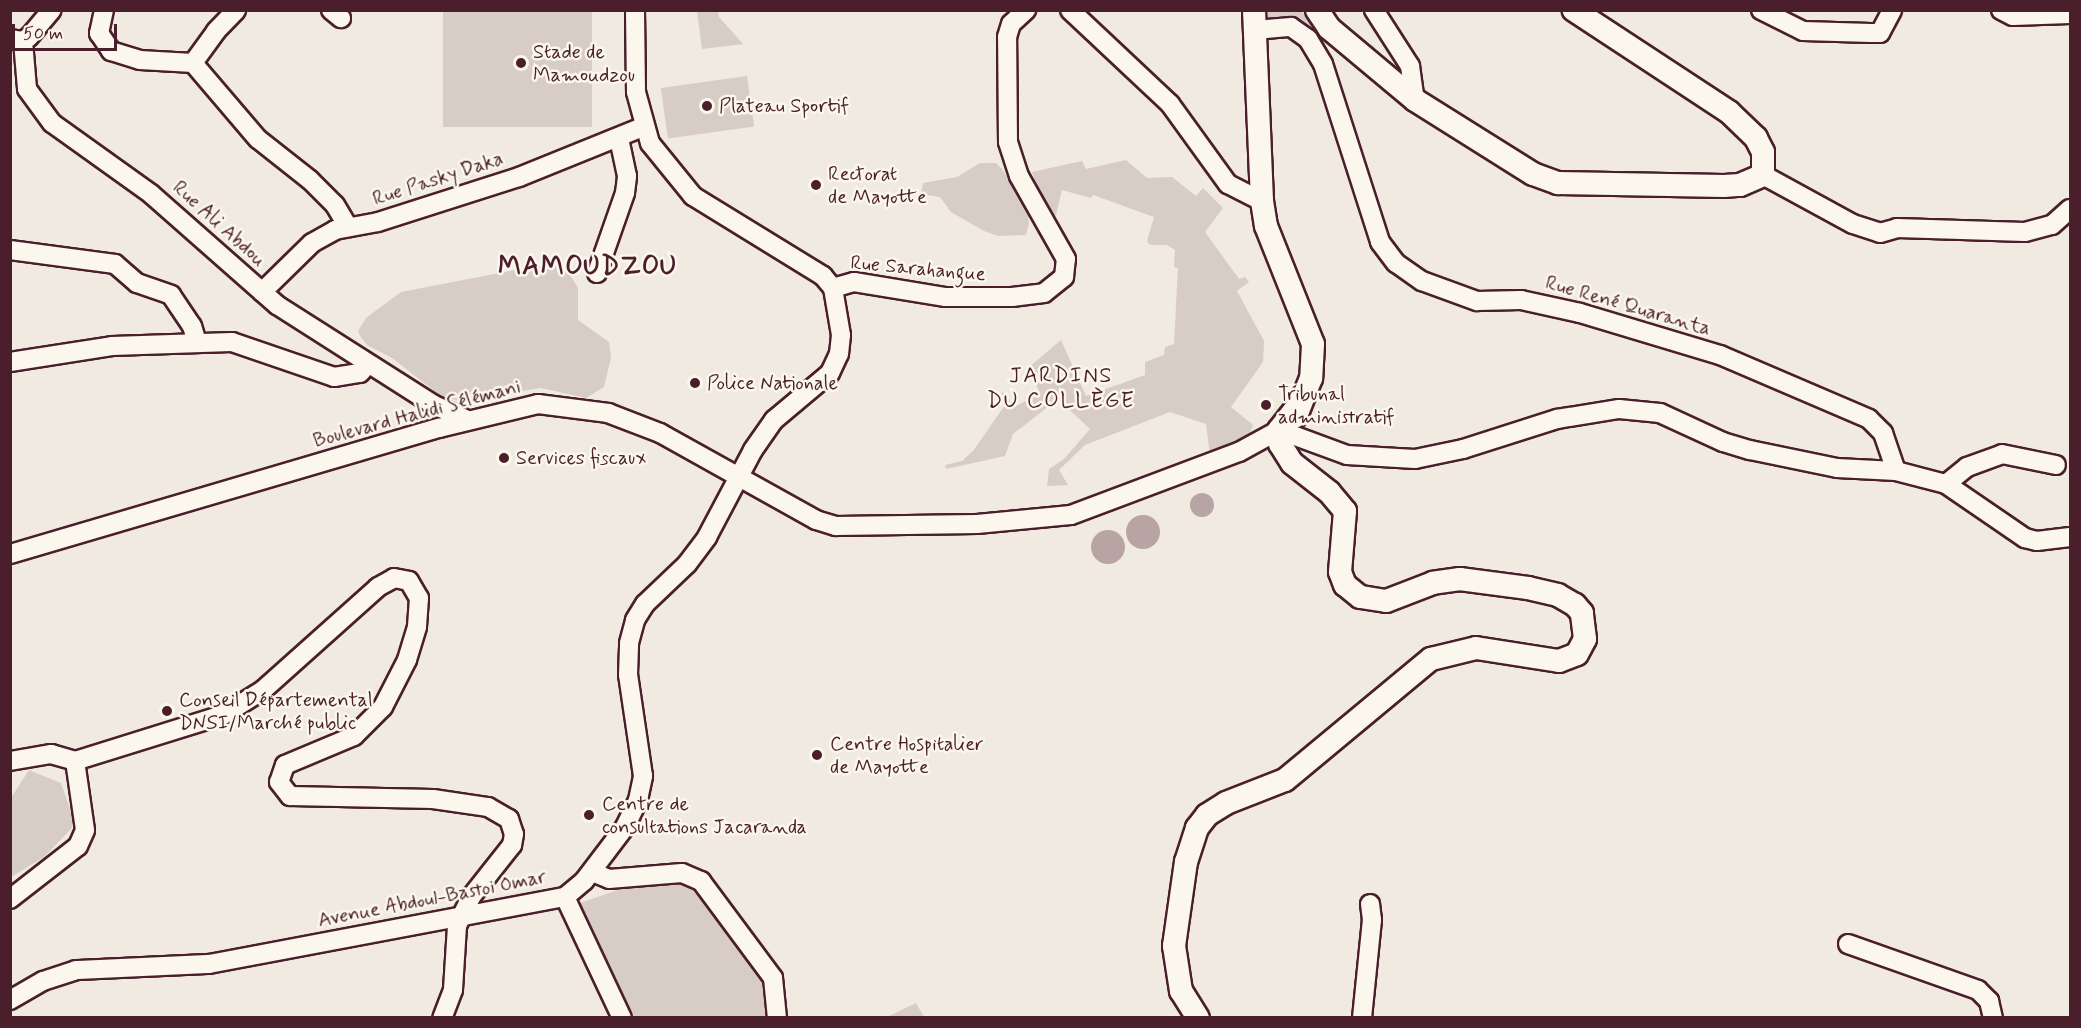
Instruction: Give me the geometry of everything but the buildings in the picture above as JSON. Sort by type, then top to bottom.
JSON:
[{"type":"main road","points":[[1317,10],[1329,28],[1415,100],[1533,174],[1558,183],[1724,186],[1740,185],[1763,175],[1763,152],[1756,138],[1729,112],[1574,10]]},
{"type":"main road","points":[[1198,1017],[1186,1003],[1177,977],[1175,939],[1186,862],[1197,828],[1207,816],[1226,803],[1291,776],[1431,659],[1476,648],[1559,662],[1577,654],[1585,639],[1584,621],[1575,605],[1558,595],[1528,588],[1460,579],[1433,583],[1386,601],[1360,597],[1345,585],[1340,572],[1345,527],[1349,514],[1344,497],[1301,451],[1285,438],[1311,378],[1311,334],[1266,226],[1262,201],[1255,20]]},
{"type":"street","points":[[17,40],[52,10]]},
{"type":"street","points":[[104,10],[99,33],[111,51],[140,60],[193,63],[258,139],[310,180],[335,205],[348,227]]},
{"type":"street","points":[[193,63],[216,31],[236,10]]},
{"type":"street","points":[[635,10],[634,72],[643,127],[662,161],[693,196],[811,267],[833,288]]},
{"type":"street","name":"Rue Sarahangue","points":[[833,288],[854,282],[946,297],[1012,297],[1044,293],[1064,277],[1066,259],[1019,176],[1008,142],[1007,37],[1011,24],[1026,10]]},
{"type":"street","points":[[1070,10],[1170,104],[1228,184],[1262,201]]},
{"type":"street","points":[[1374,10],[1410,66],[1415,100]]},
{"type":"street","points":[[1761,10],[1803,31],[1871,33],[1880,33],[1892,10]]},
{"type":"street","points":[[2001,10],[2013,16],[2070,14]]},
{"type":"street","name":"Rue René Quaranta","points":[[1255,20],[1291,27],[1308,39],[1323,64],[1380,242],[1396,263],[1422,281],[1477,301],[1521,300],[1580,313],[1720,355],[1869,419],[1883,433],[1896,471]]},
{"type":"street","name":"Rue Ali Abdou","points":[[17,40],[27,89],[52,123],[151,194],[262,292],[368,364],[434,405],[467,420]]},
{"type":"street","name":"Rue Pasky Daka","points":[[262,292],[312,243],[348,227],[418,211],[619,139],[643,127]]},
{"type":"street","points":[[597,273],[625,193],[627,176],[619,139]]},
{"type":"street","points":[[1763,175],[1853,224],[1880,232],[1897,228],[2025,232],[2052,225],[2070,209]]},
{"type":"street","points":[[10,250],[115,264],[137,282],[171,295],[192,326],[197,342]]},
{"type":"street","name":"Avenue Abdoul-Bastoi Omar","points":[[10,1000],[43,981],[76,970],[209,964],[565,897],[592,872],[625,827],[641,790],[641,754],[628,675],[629,642],[635,620],[645,603],[687,564],[707,537],[774,420],[821,383],[836,364],[841,335],[833,288]]},
{"type":"street","points":[[10,362],[112,346],[232,342],[334,377],[360,373],[368,364]]},
{"type":"street","name":"Boulevard Halidi Sélémani","points":[[10,554],[467,420],[538,404],[574,406],[608,413],[660,433],[816,520],[836,526],[977,524],[1087,511],[1239,452],[1285,438]]},
{"type":"street","points":[[434,405],[439,428]]},
{"type":"street","points":[[1285,438],[1347,455],[1415,459],[1463,449],[1557,419],[1601,410],[1638,409],[1677,419],[1723,442],[1750,450],[1837,468],[1896,471],[1947,484],[2025,538],[2037,541],[2070,537]]},
{"type":"street","points":[[1947,484],[1967,467],[2002,454],[2056,465]]},
{"type":"street","points":[[10,761],[51,754],[75,761],[208,722],[242,705],[335,630],[378,587],[388,580],[404,579],[417,590],[420,613],[410,652],[383,707],[354,736],[285,765],[279,782],[284,792],[298,797],[433,799],[473,804],[502,813],[513,827],[512,845],[462,915],[457,926],[453,990],[442,1017]]},
{"type":"street","points":[[10,899],[78,846],[85,830],[75,761]]},
{"type":"street","points":[[592,872],[609,879],[682,873],[701,881],[773,978],[777,1017]]},
{"type":"street","points":[[565,897],[622,1017]]},
{"type":"street","points":[[1362,1017],[1372,920],[1370,904]]},
{"type":"street","points":[[1848,944],[1978,990],[1989,1001],[1993,1017]]},
{"type":"shaded area","points":[[1262,10],[1302,11],[1316,32],[1266,21]]},
{"type":"shaded area","name":"Stade de Mamoudzou","points":[[443,11],[592,11],[592,127],[443,127]]},
{"type":"shaded area","points":[[697,11],[718,11],[719,17],[743,44],[702,49]]},
{"type":"shaded area","name":"Plateau Sportif","points":[[747,76],[754,127],[668,139],[661,88]]},
{"type":"shaded area","points":[[1126,160],[1147,178],[1172,177],[1196,196],[1203,188],[1223,208],[1205,232],[1239,279],[1245,277],[1249,282],[1237,291],[1264,341],[1263,362],[1231,407],[1253,425],[1246,442],[1210,455],[1206,424],[1170,412],[1085,445],[1059,470],[1068,485],[1047,486],[1049,469],[1064,459],[1090,429],[1058,399],[1013,434],[1005,456],[946,469],[945,465],[962,461],[973,451],[1005,405],[998,397],[1003,392],[1014,407],[1040,393],[1028,368],[1061,340],[1086,396],[1145,375],[1145,362],[1164,355],[1165,347],[1174,344],[1178,268],[1174,267],[1175,250],[1167,245],[1150,245],[1147,241],[1154,217],[1093,195],[1091,198],[1062,190],[1056,215],[1048,217],[1032,172],[1082,161],[1086,169]]},
{"type":"shaded area","points":[[980,163],[996,163],[1027,208],[1029,223],[1026,235],[998,236],[984,231],[951,212],[940,197],[921,194],[923,183],[957,177]]},
{"type":"shaded area","points":[[551,263],[570,275],[578,288],[578,320],[609,342],[611,358],[604,387],[586,398],[541,388],[460,401],[441,396],[392,358],[367,345],[358,331],[366,318],[401,292]]},
{"type":"shaded area","points":[[1202,493],[1211,496],[1214,505],[1211,514],[1202,517],[1193,514],[1190,505],[1193,496]]},
{"type":"shaded area","points":[[1143,515],[1155,520],[1160,532],[1155,544],[1143,549],[1131,544],[1126,532],[1131,520]]},
{"type":"shaded area","points":[[1108,530],[1120,535],[1125,547],[1120,559],[1108,564],[1096,559],[1091,547],[1096,535]]},
{"type":"shaded area","points":[[29,770],[61,783],[74,821],[71,829],[44,857],[11,877],[11,798]]},
{"type":"shaded area","points":[[668,881],[691,889],[705,902],[765,983],[768,1017],[635,1017],[577,904],[630,886]]},
{"type":"shaded area","points":[[916,1003],[924,1017],[887,1017]]},
{"type":"place","name":"Stade de Mamoudzou","points":[[521,63]]},
{"type":"place","name":"Plateau Sportif","points":[[707,106]]},
{"type":"place","name":"Rectorat de Mayotte","points":[[816,185]]},
{"type":"place","name":"Police Nationale","points":[[695,383]]},
{"type":"place","name":"Tribunal administratif","points":[[1266,405]]},
{"type":"place","name":"Services fiscaux","points":[[504,458]]},
{"type":"place","name":"Conseil Départemental DNSI/Marché public","points":[[167,711]]},
{"type":"place","name":"Centre Hospitalier de Mayotte","points":[[817,755]]},
{"type":"place","name":"Centre de consultations Jacaranda","points":[[589,815]]},
{"type":"district","name":"MAMOUDZOU","points":[[588,268]]},
{"type":"district","name":"JARDINS DU COLLÈGE","points":[[1061,388]]}]
